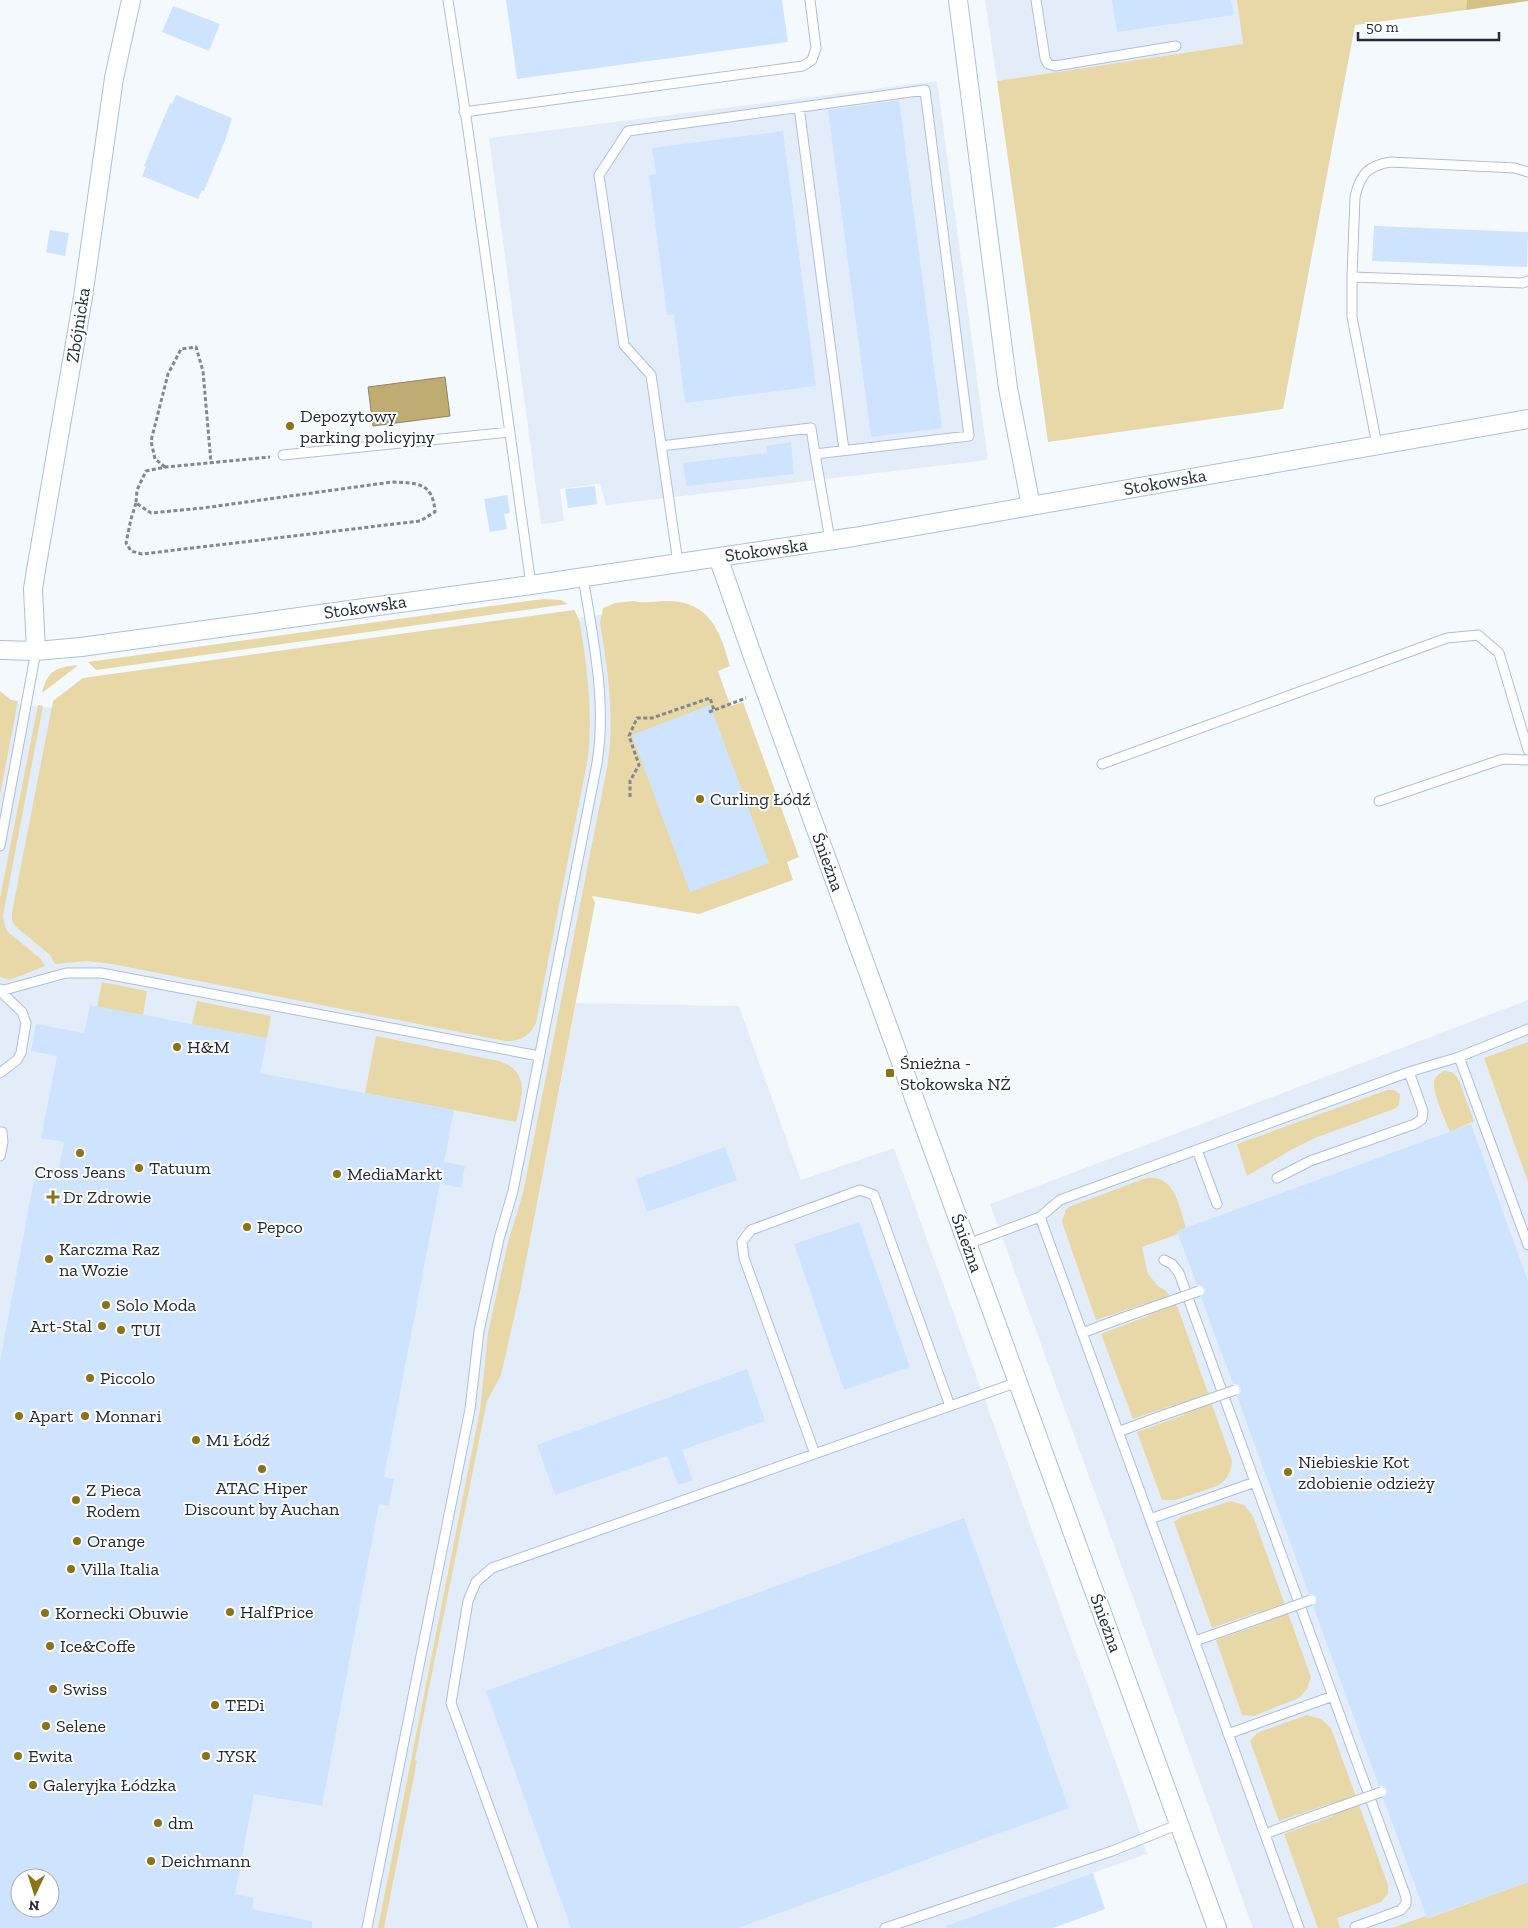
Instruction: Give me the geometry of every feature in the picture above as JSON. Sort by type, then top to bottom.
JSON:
[{"type":"street","name":"Zbójnicka","points":[[36,651],[35,576],[83,297],[114,78],[131,0]]},
{"type":"street","points":[[958,0],[1008,388],[1031,506]]},
{"type":"street","name":"Stokowska","points":[[0,650],[36,651],[81,647],[531,585],[718,557],[1031,506],[1528,419]]},
{"type":"street","name":"Śnieżna","points":[[718,557],[1179,1824],[1211,1926]]},
{"type":"lane","points":[[448,0],[531,585]]},
{"type":"lane","points":[[464,112],[803,66],[812,60],[816,48],[810,0]]},
{"type":"lane","points":[[1036,0],[1045,58],[1048,64],[1055,66],[1176,46]]},
{"type":"lane","points":[[678,563],[651,375],[624,345],[600,174],[628,131],[924,90],[969,436],[814,454]]},
{"type":"lane","points":[[799,107],[844,450]]},
{"type":"lane","points":[[1377,445],[1352,317],[1356,190],[1364,173],[1376,165],[1390,162],[1515,168],[1528,172]]},
{"type":"lane","points":[[1352,277],[1523,284],[1528,281]]},
{"type":"lane","points":[[661,446],[810,428],[830,540]]},
{"type":"lane","points":[[283,455],[510,432]]},
{"type":"lane","points":[[367,1928],[470,1408],[479,1331],[499,1239],[511,1198],[600,746],[601,705],[599,681],[583,577]]},
{"type":"lane","points":[[1102,764],[1447,638],[1478,635],[1499,653],[1528,750]]},
{"type":"lane","points":[[0,846],[36,651]]},
{"type":"lane","points":[[1379,801],[1503,759],[1528,760]]},
{"type":"lane","points":[[0,990],[66,973],[101,973],[539,1056]]},
{"type":"lane","points":[[0,990],[22,1012],[26,1023],[21,1053],[17,1060],[0,1074]]},
{"type":"lane","points":[[968,1244],[1040,1217],[1060,1200],[1410,1072],[1459,1056],[1528,1029]]},
{"type":"lane","points":[[1459,1056],[1528,1245]]},
{"type":"lane","points":[[1276,1178],[1310,1161],[1415,1124],[1422,1119],[1424,1111],[1410,1072]]},
{"type":"lane","points":[[0,1156],[3,1142],[1,1130]]},
{"type":"lane","points":[[1197,1150],[1217,1204]]},
{"type":"lane","points":[[815,1454],[744,1258],[742,1242],[751,1230],[860,1190],[874,1195],[950,1406]]},
{"type":"lane","points":[[1040,1217],[1299,1928]]},
{"type":"lane","points":[[1164,1260],[1172,1264],[1179,1273],[1406,1897],[1406,1904],[1401,1910],[1355,1927]]},
{"type":"lane","points":[[1082,1333],[1198,1291]]},
{"type":"lane","points":[[533,1928],[451,1703],[468,1601],[476,1582],[492,1568],[1018,1382]]},
{"type":"lane","points":[[1118,1432],[1235,1390]]},
{"type":"lane","points":[[1150,1519],[1255,1482]]},
{"type":"lane","points":[[1195,1642],[1311,1600]]},
{"type":"lane","points":[[1228,1734],[1333,1696]]},
{"type":"lane","points":[[1265,1834],[1381,1792]]},
{"type":"lane","points":[[886,1928],[1112,1851],[1179,1824]]},
{"type":"path","points":[[166,468],[155,459],[151,441],[168,374],[181,349],[196,347],[203,371],[211,463]]},
{"type":"path","points":[[136,503],[151,513],[203,508],[392,482],[424,486],[434,499],[435,512],[420,520],[142,554],[131,551],[126,543],[136,503],[137,490],[146,471],[283,455]]},
{"type":"path","points":[[630,797],[630,781],[639,765],[629,736],[637,718],[652,718],[710,698],[714,710]]},
{"type":"path","points":[[708,712],[746,698]]},
{"type":"shaded area","points":[[985,0],[1237,0],[1244,44],[997,81]]},
{"type":"shaded area","points":[[1237,0],[1467,0],[1466,10],[1355,25],[1283,409],[1048,442],[997,81],[1243,44]]},
{"type":"shaded area","points":[[1467,0],[1528,0],[1528,1],[1466,10]]},
{"type":"shaded area","points":[[937,81],[988,460],[606,505],[600,484],[560,489],[564,521],[541,524],[489,138]]},
{"type":"shaded area","points":[[445,377],[450,416],[373,426],[368,387]]},
{"type":"shaded area","points":[[543,599],[561,600],[568,604],[96,670],[88,662]]},
{"type":"shaded area","points":[[634,601],[680,602],[692,606],[702,612],[717,629],[730,666],[718,671],[729,705],[743,702],[799,857],[787,862],[793,880],[699,914],[592,896],[595,903],[521,1287],[501,1375],[487,1401],[424,1713],[415,1760],[417,1761],[384,1928],[378,1928],[480,1410],[488,1333],[508,1242],[523,1193],[607,768],[610,695],[600,623],[603,608],[615,603]]},
{"type":"shaded area","points":[[574,610],[580,626],[588,686],[590,729],[588,758],[536,1023],[528,1035],[520,1039],[505,1041],[112,964],[87,961],[55,964],[50,955],[15,926],[12,921],[12,912],[53,701],[83,678]]},
{"type":"shaded area","points":[[612,613],[621,686],[521,1287],[576,1003],[739,1006],[801,1180],[894,1148],[1125,1788],[1147,1854],[1093,1873],[1105,1909],[1053,1928],[0,1928],[0,700],[3,702],[59,709],[90,686]]},
{"type":"shaded area","points":[[77,665],[42,693],[50,675],[63,667]]},
{"type":"shaded area","points":[[0,691],[11,700],[18,701],[0,795]]},
{"type":"shaded area","points":[[38,705],[43,706],[3,916],[8,932],[41,959],[45,966],[10,980],[0,977],[0,898]]},
{"type":"shaded area","points":[[102,982],[147,991],[143,1015],[97,1007]]},
{"type":"shaded area","points":[[1528,1000],[1528,1928],[1253,1928],[990,1204]]},
{"type":"shaded area","points":[[197,1001],[271,1016],[267,1038],[192,1025]]},
{"type":"shaded area","points":[[376,1036],[499,1061],[509,1066],[520,1078],[522,1086],[516,1122],[365,1093]]},
{"type":"shaded area","points":[[1528,1042],[1528,1182],[1484,1058]]},
{"type":"shaded area","points":[[1444,1071],[1452,1072],[1458,1078],[1474,1121],[1450,1132],[1437,1100],[1434,1087],[1435,1078]]},
{"type":"shaded area","points":[[1387,1090],[1394,1090],[1400,1094],[1399,1105],[1394,1109],[1315,1138],[1247,1176],[1237,1144]]},
{"type":"shaded area","points":[[1146,1178],[1156,1178],[1170,1186],[1178,1201],[1186,1228],[1177,1231],[1178,1234],[1142,1247],[1148,1274],[1158,1286],[1166,1291],[1178,1308],[1232,1461],[1228,1476],[1220,1484],[1176,1500],[1162,1500],[1137,1432],[1184,1415],[1180,1403],[1133,1419],[1101,1334],[1148,1316],[1144,1304],[1096,1320],[1062,1222],[1066,1209],[1071,1206]]},
{"type":"shaded area","points":[[1231,1501],[1244,1505],[1253,1516],[1311,1677],[1307,1689],[1299,1698],[1254,1716],[1242,1715],[1216,1640],[1262,1624],[1258,1612],[1212,1628],[1174,1522],[1181,1517]]},
{"type":"shaded area","points":[[1307,1715],[1321,1719],[1331,1728],[1388,1885],[1388,1894],[1381,1902],[1337,1918],[1340,1928],[1318,1928],[1284,1834],[1333,1816],[1329,1804],[1279,1821],[1250,1741],[1257,1733]]},
{"type":"shaded area","points":[[1528,1882],[1528,1928],[1392,1928],[1426,1916],[1429,1918]]},
{"type":"building","points":[[506,0],[782,0],[788,42],[517,79]]},
{"type":"building","points":[[1112,0],[1231,0],[1234,15],[1117,32]]},
{"type":"building","points":[[173,6],[220,24],[209,51],[162,32]]},
{"type":"building","points":[[176,95],[232,118],[226,138],[204,191],[202,190],[198,199],[142,176],[146,166],[144,166],[170,103],[172,104]]},
{"type":"building","points":[[899,100],[942,428],[871,437],[828,110]]},
{"type":"building","points":[[783,131],[816,386],[685,403],[674,314],[667,315],[649,175],[656,174],[652,148]]},
{"type":"building","points":[[1374,226],[1528,232],[1527,267],[1372,261]]},
{"type":"building","points":[[50,230],[69,233],[65,256],[46,252]]},
{"type":"building","points":[[791,442],[794,474],[686,486],[683,463],[767,453],[766,446]]},
{"type":"building","points":[[595,486],[597,504],[568,508],[565,489]]},
{"type":"building","points":[[507,495],[510,513],[504,514],[507,529],[490,532],[484,499]]},
{"type":"building","name":"Curling Łódź","points":[[710,705],[769,863],[690,892],[632,735]]},
{"type":"building","name":"M1 Łódź","points":[[90,1005],[267,1038],[260,1073],[454,1110],[444,1162],[465,1166],[461,1188],[440,1183],[384,1477],[394,1479],[389,1506],[379,1504],[322,1806],[254,1794],[235,1894],[254,1898],[252,1909],[312,1921],[312,1928],[0,1928],[0,1361],[35,1174],[57,1179],[64,1142],[41,1138],[57,1056],[31,1051],[36,1024],[84,1033]]},
{"type":"building","points":[[1471,1124],[1528,1281],[1528,1882],[1427,1918],[1383,1798],[1387,1794],[1387,1789],[1379,1786],[1313,1606],[1317,1602],[1317,1597],[1309,1594],[1237,1396],[1241,1392],[1241,1388],[1237,1384],[1233,1384],[1201,1297],[1205,1293],[1205,1288],[1197,1285],[1177,1231]]},
{"type":"building","points":[[725,1147],[737,1180],[647,1212],[636,1179]]},
{"type":"building","points":[[859,1222],[910,1367],[844,1390],[794,1244]]},
{"type":"building","points":[[747,1369],[765,1421],[682,1450],[693,1480],[678,1485],[667,1456],[555,1495],[537,1445]]},
{"type":"building","points":[[964,1518],[1069,1808],[738,1928],[571,1928],[486,1691]]},
{"type":"building","points":[[1093,1873],[1105,1909],[1053,1928],[947,1928],[946,1926]]},
{"type":"place","name":"Depozytowy parking policyjny","points":[[290,426]]},
{"type":"place","name":"Curling Łódź","points":[[700,799]]},
{"type":"place","name":"H&M","points":[[177,1047]]},
{"type":"place","name":"Śnieżna - Stokowska NŻ","points":[[890,1073]]},
{"type":"place","name":"Cross Jeans","points":[[80,1153]]},
{"type":"place","name":"Tatuum","points":[[139,1168]]},
{"type":"place","name":"MediaMarkt","points":[[337,1174]]},
{"type":"place","name":"Dr Zdrowie","points":[[53,1197]]},
{"type":"place","name":"Pepco","points":[[247,1227]]},
{"type":"place","name":"Karczma Raz na Wozie","points":[[49,1259]]},
{"type":"place","name":"Solo Moda","points":[[106,1305]]},
{"type":"place","name":"Art-Stal","points":[[102,1326]]},
{"type":"place","name":"TUI","points":[[121,1330]]},
{"type":"place","name":"Piccolo","points":[[90,1378]]},
{"type":"place","name":"Apart","points":[[19,1416]]},
{"type":"place","name":"Monnari","points":[[85,1416]]},
{"type":"place","name":"M1 Łódź","points":[[196,1440]]},
{"type":"place","name":"ATAC Hiper Discount by Auchan","points":[[262,1469]]},
{"type":"place","name":"Niebieskie Kot zdobienie odzieży","points":[[1288,1472]]},
{"type":"place","name":"Z Pieca Rodem","points":[[76,1500]]},
{"type":"place","name":"Orange","points":[[77,1541]]},
{"type":"place","name":"Villa Italia","points":[[71,1569]]},
{"type":"place","name":"HalfPrice","points":[[230,1612]]},
{"type":"place","name":"Kornecki Obuwie","points":[[45,1613]]},
{"type":"place","name":"Ice&Coffe","points":[[50,1646]]},
{"type":"place","name":"Swiss","points":[[53,1689]]},
{"type":"place","name":"TEDi","points":[[215,1705]]},
{"type":"place","name":"Selene","points":[[46,1726]]},
{"type":"place","name":"Ewita","points":[[18,1756]]},
{"type":"place","name":"JYSK","points":[[206,1756]]},
{"type":"place","name":"Galeryjka Łódzka","points":[[33,1785]]},
{"type":"place","name":"dm","points":[[158,1823]]},
{"type":"place","name":"Deichmann","points":[[151,1861]]}]
